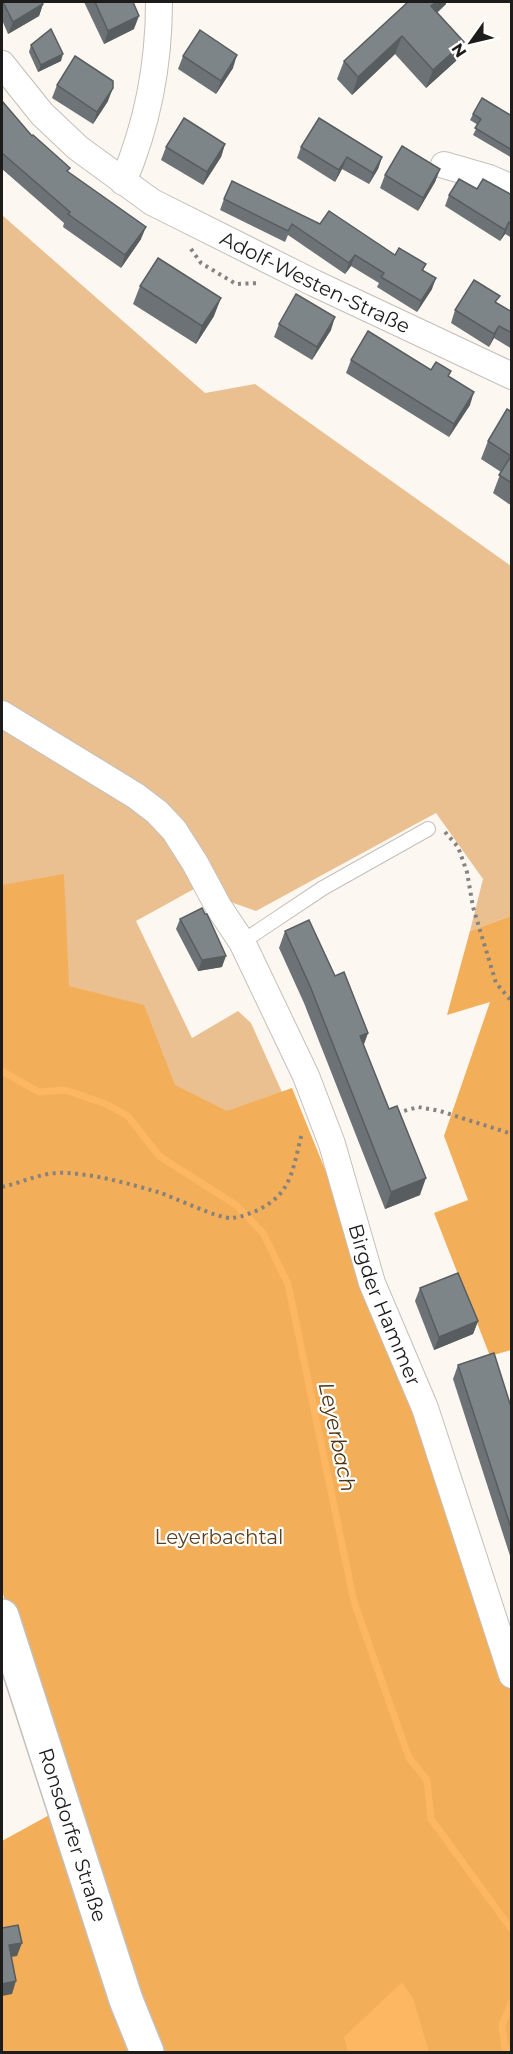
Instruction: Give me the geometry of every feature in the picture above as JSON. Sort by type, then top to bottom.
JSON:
[{"type":"main road","name":"Ronsdorfer Straße","points":[[2,1616],[126,2000],[147,2052]]},
{"type":"street","points":[[123,182],[132,160],[150,96],[157,42],[159,2]]},
{"type":"street","name":"Adolf-Westen-Straße","points":[[2,64],[42,114],[78,148],[152,201],[314,283],[512,376]]},
{"type":"street","points":[[444,165],[489,178],[512,188]]},
{"type":"street","name":"Birgder Hammer","points":[[2,714],[136,796],[157,812],[174,830],[195,862],[218,906],[242,942],[320,1109],[372,1283],[425,1408],[512,1675]]},
{"type":"lane","points":[[242,942],[323,888],[428,829]]},
{"type":"path","points":[[428,829],[441,828],[458,847],[467,872],[473,907],[496,983],[512,1002]]},
{"type":"path","points":[[394,1115],[418,1107],[440,1111],[512,1134]]},
{"type":"path","points":[[2,1187],[42,1174],[75,1174],[159,1192],[231,1218],[259,1209],[275,1200],[289,1179],[303,1128]]},
{"type":"green space","points":[[2,215],[205,393],[255,384],[511,566],[511,916],[470,931],[483,879],[436,813],[256,911],[194,889],[136,921],[192,1038],[238,1011],[251,1023],[295,1121],[511,2052],[2,1572]]},
{"type":"green space","name":"Leyerbachtal","points":[[64,874],[69,986],[144,1005],[175,1085],[227,1111],[292,1088],[410,1379],[511,1688],[511,2052],[2,2052],[2,1841],[71,1803],[2,1591],[2,885]]},
{"type":"green space","points":[[511,916],[511,1350],[490,1356],[434,1213],[468,1200],[444,1136],[490,1002],[447,1015],[470,931]]},
{"type":"shaded area","points":[[402,1982],[413,1998],[429,2052],[348,2052],[344,2037]]},
{"type":"building","points":[[3,2],[42,2],[43,4],[13,22]]},
{"type":"building","points":[[95,2],[133,2],[139,16],[108,31]]},
{"type":"building","points":[[408,2],[436,2],[431,6],[464,42],[433,70],[402,36],[358,77],[344,61]]},
{"type":"building","points":[[51,29],[63,54],[41,65],[31,45]]},
{"type":"building","points":[[200,30],[237,55],[221,81],[183,56]]},
{"type":"building","points":[[75,56],[113,81],[113,88],[97,112],[57,85]]},
{"type":"building","points":[[482,98],[512,116],[512,150],[475,128],[481,119],[473,114]]},
{"type":"building","points":[[2,101],[32,136],[70,168],[67,171],[146,227],[125,255],[68,214],[70,212],[2,153]]},
{"type":"building","points":[[184,118],[225,144],[207,172],[166,147]]},
{"type":"building","points":[[319,118],[382,157],[373,173],[347,157],[339,170],[301,147]]},
{"type":"building","points":[[402,146],[440,169],[423,198],[385,175]]},
{"type":"building","points":[[459,179],[477,189],[483,179],[512,195],[512,224],[509,222],[505,230],[449,195]]},
{"type":"building","points":[[232,181],[320,224],[329,211],[395,255],[399,248],[426,264],[422,270],[436,278],[421,301],[381,277],[384,273],[355,255],[349,263],[292,224],[288,231],[224,199]]},
{"type":"building","points":[[158,258],[221,298],[202,326],[140,286]]},
{"type":"building","points":[[474,280],[500,296],[495,302],[512,312],[512,333],[499,326],[494,334],[455,310]]},
{"type":"building","points":[[296,294],[335,317],[317,347],[279,324]]},
{"type":"building","points":[[368,331],[431,370],[436,362],[451,371],[448,376],[474,392],[454,424],[351,360]]},
{"type":"building","points":[[507,409],[512,412],[512,483],[499,475],[511,456],[488,441]]},
{"type":"building","points":[[202,908],[226,956],[202,960],[180,919]]},
{"type":"building","points":[[309,920],[335,976],[344,972],[368,1033],[360,1036],[389,1109],[397,1106],[426,1178],[391,1192],[310,986],[285,931]]},
{"type":"building","points":[[458,1273],[478,1321],[439,1337],[420,1288]]},
{"type":"building","points":[[494,1353],[512,1410],[512,1531],[458,1365]]},
{"type":"building","points":[[18,1925],[22,1943],[9,1945],[16,1981],[2,1984],[2,1928]]},
{"type":"waterway","name":"Leyerbach","points":[[2,1071],[39,1092],[65,1090],[106,1104],[128,1116],[159,1156],[236,1205],[263,1233],[288,1284],[354,1602],[409,1758],[427,1780],[431,1819],[512,1930]]},
{"type":"waterway","name":"Leyerbach","points":[[512,2002],[502,2025],[505,2049],[512,2050]]}]
